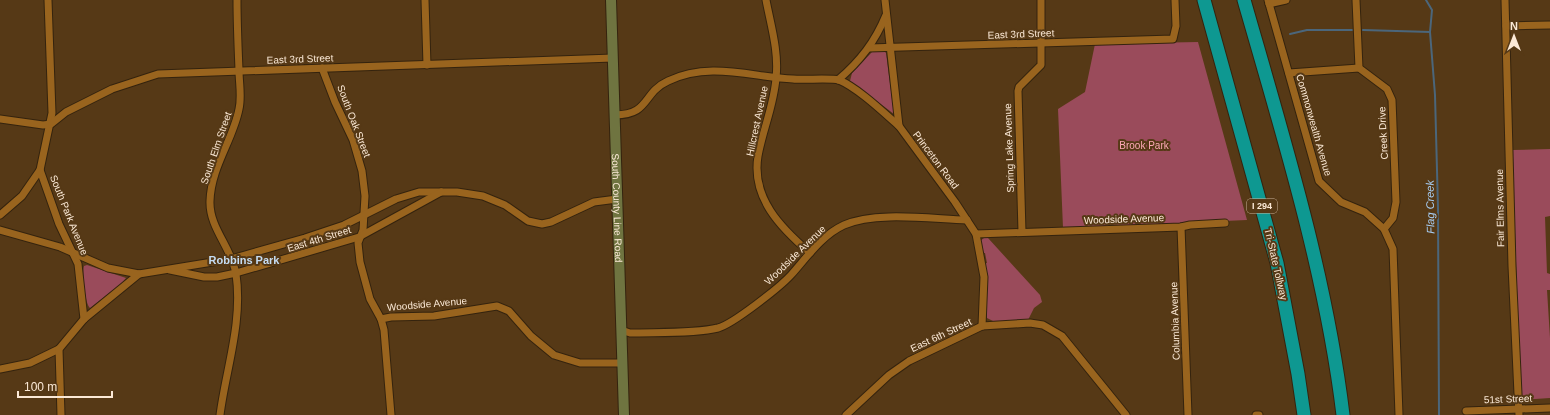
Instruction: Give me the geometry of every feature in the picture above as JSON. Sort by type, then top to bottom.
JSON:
[{"type":"highway","name":"Tri-State Tollway","points":[[1204,0],[1277,263],[1298,374],[1304,415]]},
{"type":"highway","points":[[1244,0],[1311,244],[1324,299],[1343,415]]},
{"type":"main road","name":"South County Line Road","points":[[611,0],[624,415]]},
{"type":"street","name":"South Park Avenue","points":[[48,0],[52,102],[51,124],[40,170],[59,224],[78,264],[84,319]]},
{"type":"street","name":"South Elm Street","points":[[220,415],[234,339],[236,273],[212,218],[210,199],[219,163],[236,121],[239,108],[237,0]]},
{"type":"street","points":[[425,0],[427,65]]},
{"type":"street","name":"Hillcrest Avenue","points":[[766,0],[776,49],[776,78],[772,106],[758,156],[759,185],[768,209],[777,223],[810,253]]},
{"type":"street","points":[[885,0],[898,126]]},
{"type":"street","name":"Spring Lake Avenue","points":[[1022,232],[1018,91],[1019,87],[1041,65],[1041,0]]},
{"type":"street","name":"East 3rd Street","points":[[869,48],[1173,38],[1176,26],[1175,0]]},
{"type":"street","points":[[1268,2],[1286,0]]},
{"type":"street","points":[[1289,73],[1359,68],[1356,0]]},
{"type":"street","name":"Fair Elms Avenue","points":[[1505,0],[1512,266],[1519,412]]},
{"type":"street","name":"Commonwealth Avenue","points":[[1268,2],[1319,181],[1341,202],[1365,212],[1384,229],[1392,249],[1399,415]]},
{"type":"street","points":[[838,80],[869,48],[886,15]]},
{"type":"street","points":[[1506,26],[1550,25]]},
{"type":"street","name":"East 3rd Street","points":[[51,124],[66,112],[112,89],[151,75],[239,70],[613,58]]},
{"type":"street","name":"South Oak Street","points":[[322,68],[358,156],[365,196],[363,230],[359,237],[358,250],[364,282],[370,299],[381,319],[384,330],[391,415]]},
{"type":"street","name":"Creek Drive","points":[[1359,68],[1387,90],[1392,100],[1396,202],[1393,218],[1384,229]]},
{"type":"street","points":[[615,115],[633,113],[640,108],[651,94],[667,81],[685,75],[724,70],[776,78],[838,80],[868,100],[898,126]]},
{"type":"street","points":[[0,119],[43,125],[51,124]]},
{"type":"street","name":"Princeton Road","points":[[898,126],[976,234],[984,277],[982,326]]},
{"type":"street","points":[[0,214],[22,196],[40,170]]},
{"type":"street","name":"East 4th Street","points":[[168,269],[204,277],[236,273],[359,237],[444,191]]},
{"type":"street","name":"East 4th Street","points":[[0,230],[74,253],[108,268],[139,274],[231,259],[305,238],[344,225],[358,219],[364,214],[407,195],[419,192],[444,191],[483,196],[505,206],[528,221],[542,224],[551,222],[594,202],[617,199]]},
{"type":"street","name":"Woodside Avenue","points":[[621,330],[630,333],[719,328],[731,322],[790,276],[810,253],[830,234],[843,226],[859,220],[874,218],[967,220]]},
{"type":"street","name":"Woodside Avenue","points":[[976,234],[1181,227],[1225,223]]},
{"type":"street","name":"Columbia Avenue","points":[[1181,227],[1188,415]]},
{"type":"street","name":"East 4th Street","points":[[84,319],[139,274]]},
{"type":"street","name":"Woodside Avenue","points":[[381,319],[391,317],[434,316],[497,306],[509,311],[531,336],[554,355],[580,363],[622,363]]},
{"type":"street","points":[[0,369],[30,362],[59,349],[84,319]]},
{"type":"street","name":"East 6th Street","points":[[846,415],[889,375],[908,361],[982,326],[1030,323],[1043,325],[1062,336],[1126,415]]},
{"type":"street","points":[[59,349],[61,415]]},
{"type":"street","name":"51st Street","points":[[1466,411],[1519,412],[1550,408]]},
{"type":"green space","name":"Brook Park","points":[[1198,42],[1247,220],[1063,228],[1058,109],[1085,92],[1095,44]]},
{"type":"green space","points":[[873,51],[884,51],[886,53],[894,114],[850,81],[852,73]]},
{"type":"green space","points":[[1550,149],[1550,216],[1545,217],[1547,273],[1550,274],[1550,290],[1547,290],[1550,338],[1550,398],[1521,400],[1512,150]]},
{"type":"green space","points":[[984,238],[988,238],[1040,295],[1042,302],[1034,308],[1028,320],[995,322],[987,318],[987,289],[983,264],[987,263],[985,253],[982,253],[980,241]]},
{"type":"green space","points":[[87,265],[126,278],[121,284],[90,308],[85,295],[83,270],[84,266]]},
{"type":"waterway","name":"Flag Creek","points":[[1426,0],[1432,10],[1430,32],[1435,95],[1438,208],[1439,415]]},
{"type":"waterway","points":[[1290,34],[1307,30],[1352,30]]},
{"type":"waterway","points":[[1363,30],[1430,32]]},
{"type":"district","name":"Robbins Park","points":[[244,260]]}]
